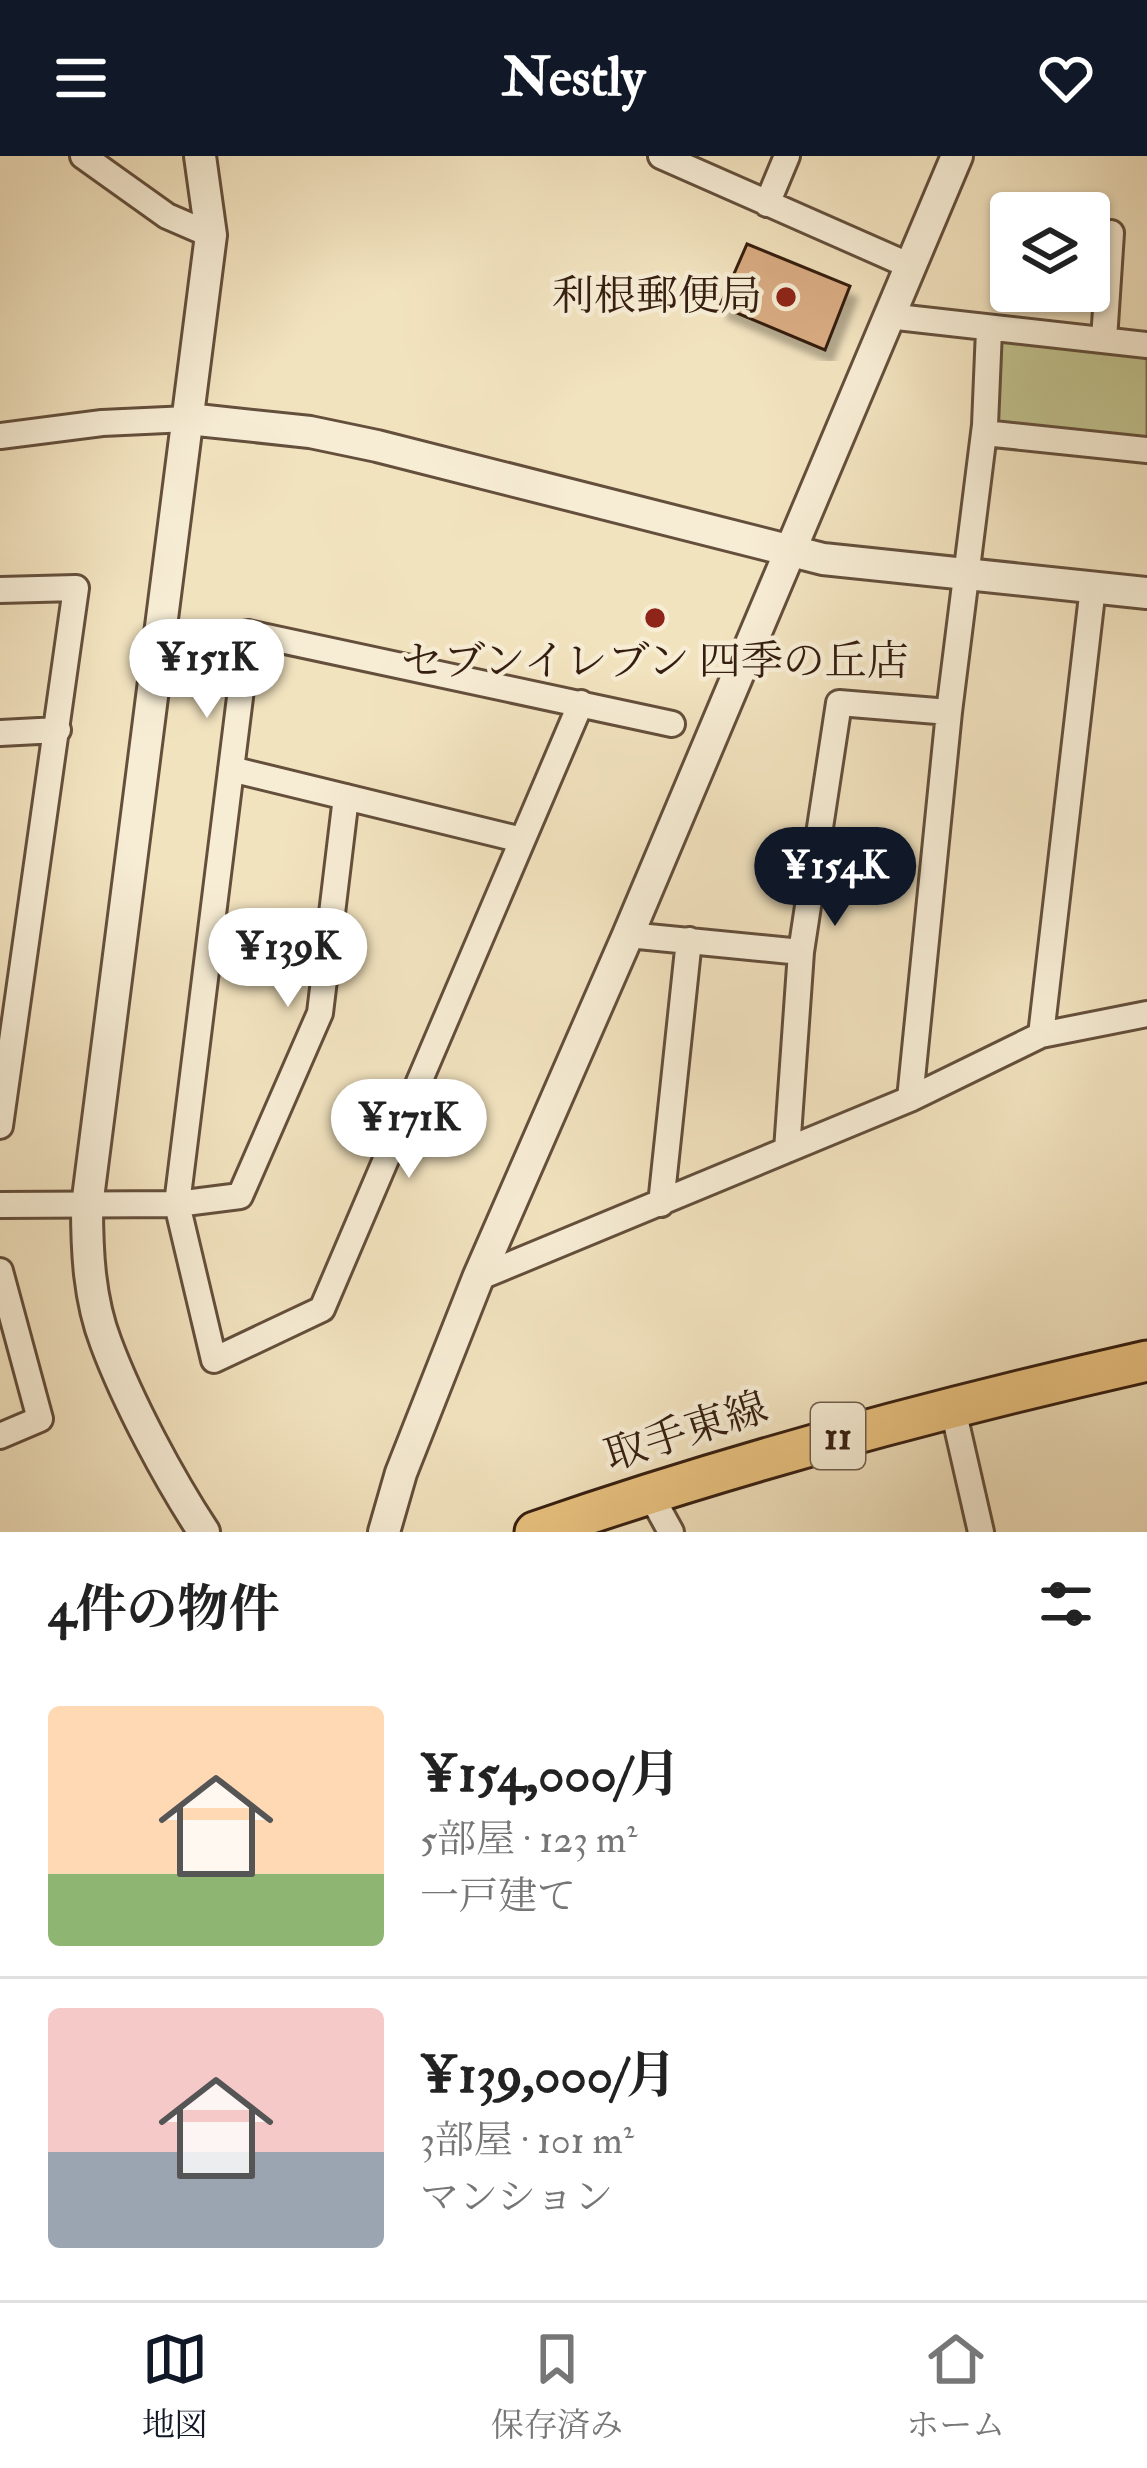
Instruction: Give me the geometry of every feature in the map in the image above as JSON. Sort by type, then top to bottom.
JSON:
[{"type":"main road","name":"取手東線","points":[[535,1532],[649,1492],[952,1406],[1147,1361]]},
{"type":"street","points":[[83,156],[167,216],[211,235]]},
{"type":"street","points":[[200,156],[211,235],[87,1206],[87,1262],[105,1341],[178,1492],[204,1532]]},
{"type":"street","points":[[661,156],[908,266]]},
{"type":"street","points":[[767,204],[787,156]]},
{"type":"street","points":[[384,1532],[401,1473],[478,1278],[957,156]]},
{"type":"street","points":[[1104,340],[1112,233]]},
{"type":"street","points":[[888,316],[1147,345]]},
{"type":"street","points":[[910,1099],[949,712],[984,433],[989,330]]},
{"type":"street","points":[[0,436],[102,423],[188,419],[310,432],[791,552],[966,577],[1147,593]]},
{"type":"street","points":[[984,433],[1147,450]]},
{"type":"street","points":[[1041,1035],[1093,587]]},
{"type":"street","points":[[0,590],[76,588],[0,1126]]},
{"type":"street","points":[[581,703],[322,1309],[214,1360],[177,1204],[248,633],[581,703],[672,724]]},
{"type":"street","points":[[787,1150],[801,952],[839,703],[949,712]]},
{"type":"street","points":[[0,733],[58,730]]},
{"type":"street","points":[[231,769],[522,840]]},
{"type":"street","points":[[0,1205],[177,1204],[240,1196],[320,1013],[346,797]]},
{"type":"street","points":[[628,935],[801,952]]},
{"type":"street","points":[[661,1204],[689,940]]},
{"type":"street","points":[[478,1278],[910,1099],[1041,1035],[1147,1014]]},
{"type":"street","points":[[0,1271],[40,1419],[0,1436]]},
{"type":"street","points":[[952,1406],[981,1532]]},
{"type":"street","points":[[649,1492],[671,1532]]},
{"type":"green space","points":[[1002,335],[1147,352],[1147,443],[985,425]]},
{"type":"building","points":[[747,244],[850,286],[825,350],[720,306]]},
{"type":"place","name":"利根郵便局","points":[[786,297]]},
{"type":"place","name":"セブンイレブン 四季の丘店","points":[[655,618]]}]
